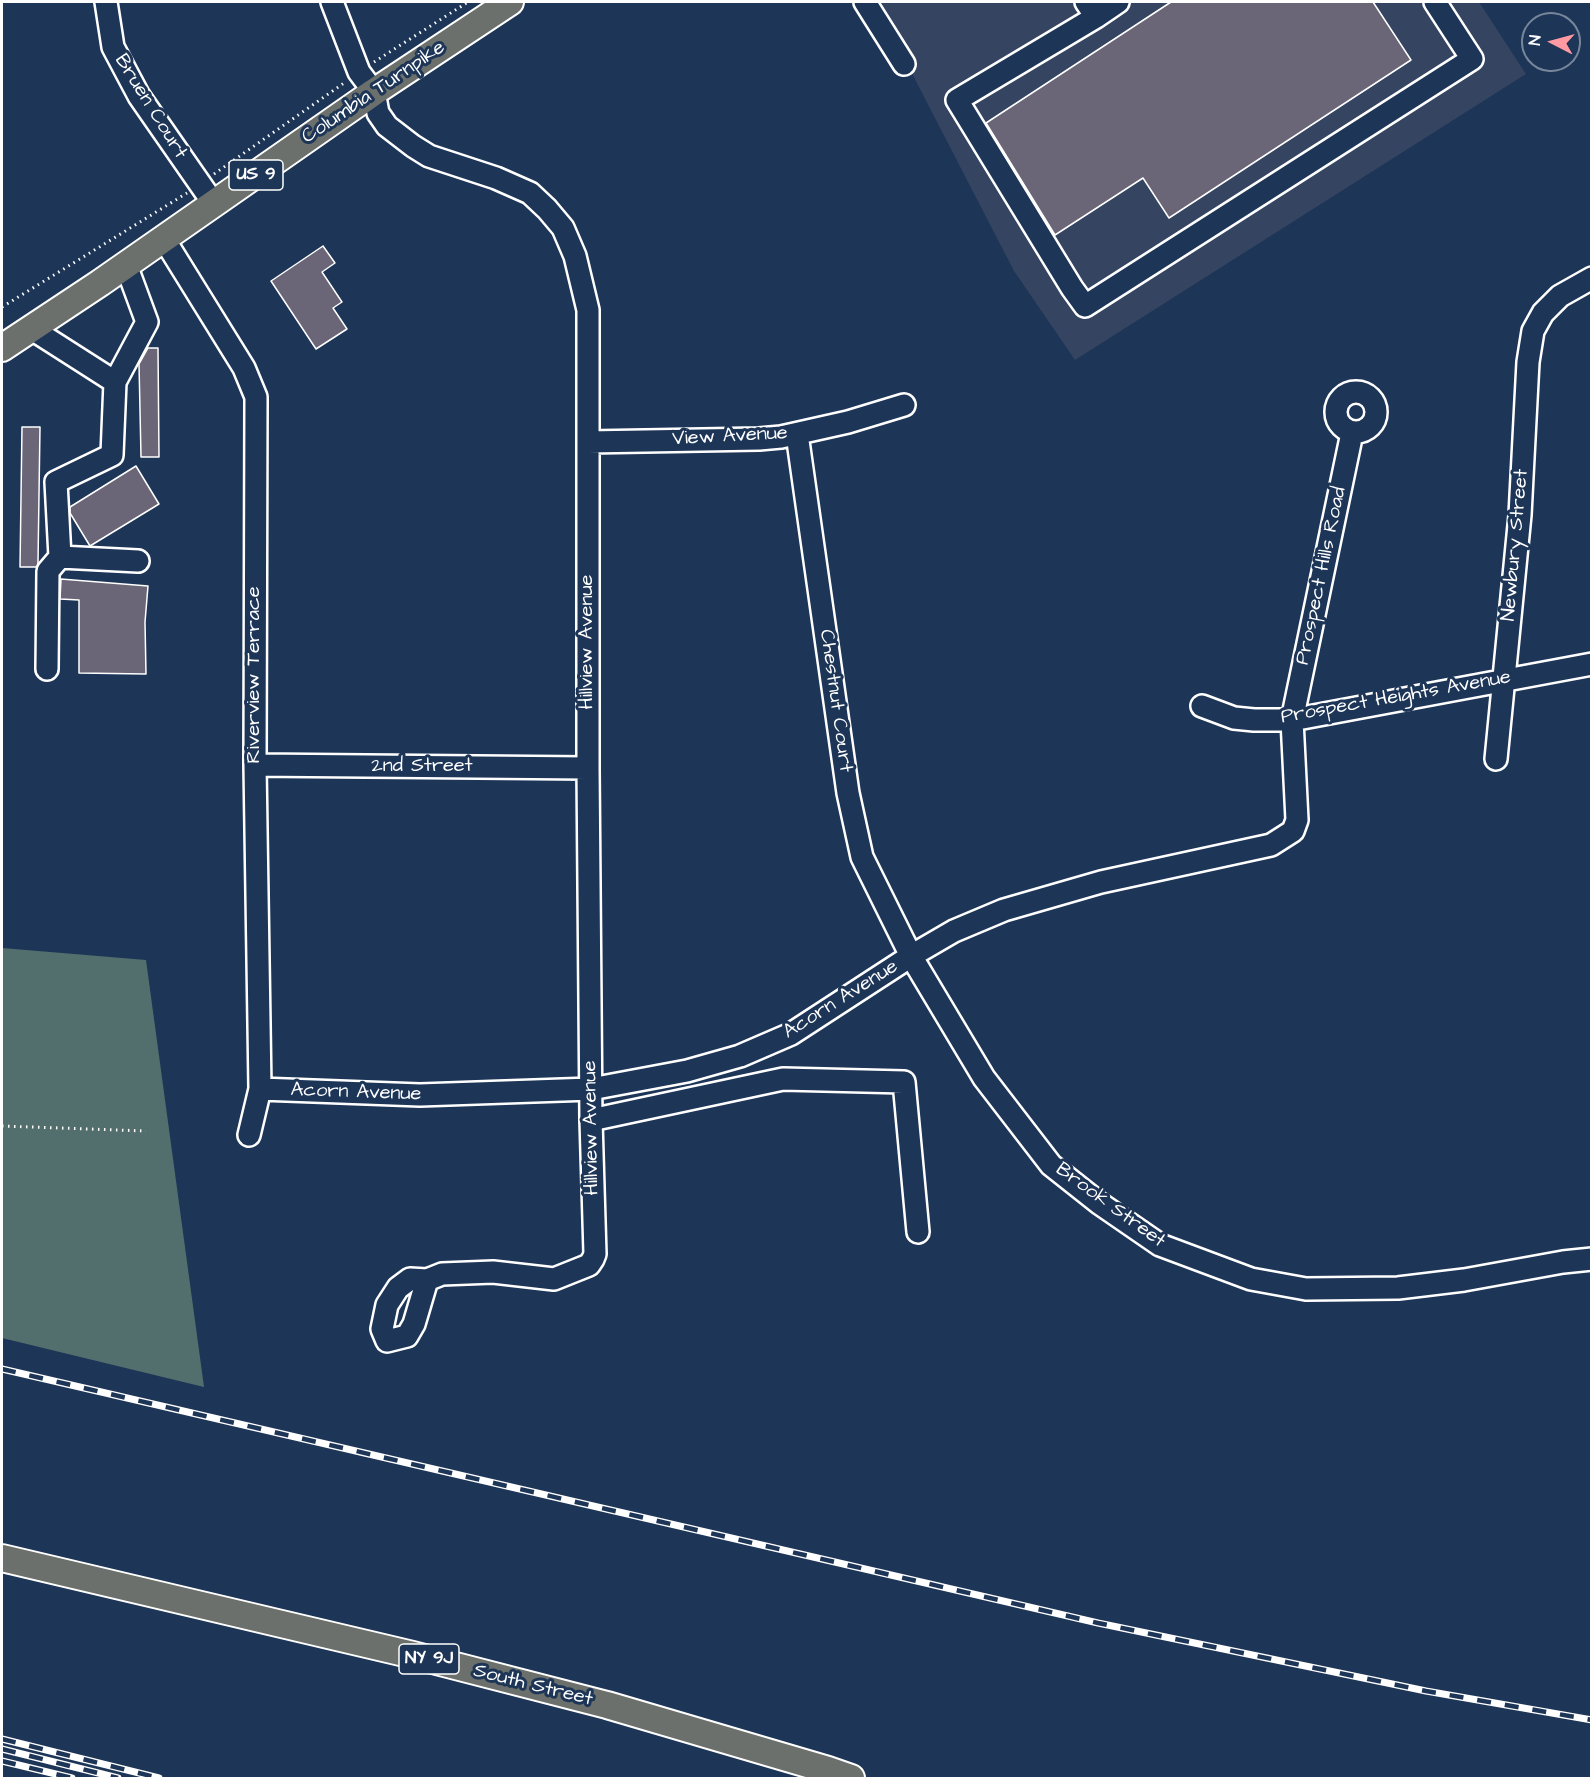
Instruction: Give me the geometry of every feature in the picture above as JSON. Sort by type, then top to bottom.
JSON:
[{"type":"main road","name":"Columbia Turnpike","points":[[2,348],[164,239],[207,194],[374,93],[510,2]]},
{"type":"main road","name":"South Street","points":[[2,1558],[413,1655],[606,1705],[828,1770],[851,1779]]},
{"type":"street","name":"Bruen Court","points":[[106,2],[113,47],[139,96],[207,194]]},
{"type":"street","name":"Hillview Avenue","points":[[332,2],[358,72],[374,93],[378,113],[387,126],[429,156],[522,189],[547,209],[563,228],[575,256],[588,310],[588,768],[593,1259],[589,1265],[554,1279],[493,1272],[442,1274],[427,1280]]},
{"type":"street","points":[[865,2],[904,64]]},
{"type":"street","points":[[1118,2],[1091,9],[957,100],[1085,306],[1472,59],[1435,2]]},
{"type":"street","name":"Riverview Terrace","points":[[164,239],[244,368],[256,397],[255,765],[260,1089],[249,1135]]},
{"type":"street","points":[[47,669],[48,571],[60,557],[56,482],[112,455],[115,382],[147,322],[126,265]]},
{"type":"street","name":"Newbury Street","points":[[1496,759],[1520,515],[1528,362],[1533,331],[1543,313],[1560,296],[1592,278]]},
{"type":"street","points":[[32,329],[115,382]]},
{"type":"street","name":"View Avenue","points":[[588,442],[759,439],[797,434],[904,405]]},
{"type":"street","name":"Prospect Hills Road","points":[[1292,720],[1352,433]]},
{"type":"street","name":"Chestnut Court","points":[[797,434],[848,793],[862,857],[911,956]]},
{"type":"street","points":[[60,557],[138,561]]},
{"type":"street","name":"Prospect Heights Avenue","points":[[1202,706],[1234,718],[1292,720],[1592,664]]},
{"type":"street","name":"Acorn Avenue","points":[[260,1089],[420,1095],[591,1089],[687,1071],[740,1056],[791,1034],[911,956],[954,932],[1004,910],[1101,882],[1271,844],[1293,831],[1297,820],[1292,720]]},
{"type":"street","name":"2nd Street","points":[[255,765],[588,768]]},
{"type":"street","name":"Brook Street","points":[[911,956],[984,1078],[1052,1165],[1099,1203],[1160,1245],[1251,1278],[1306,1289],[1398,1288],[1464,1281],[1563,1262],[1592,1259]]},
{"type":"street","points":[[591,1120],[783,1079],[904,1082],[918,1232]]},
{"type":"path","points":[[2,307],[168,206],[207,194],[358,72],[468,2]]},
{"type":"path","points":[[2,1126],[146,1131]]},
{"type":"shaded area","points":[[875,2],[1479,2],[1521,66],[1521,72],[1526,74],[1075,360],[1014,271]]},
{"type":"green space","points":[[2,948],[146,960],[204,1387],[2,1338]]},
{"type":"building","points":[[1171,2],[1373,2],[1411,60],[1169,218],[1143,178],[1055,235],[986,123]]},
{"type":"building","points":[[323,246],[335,263],[322,272],[342,302],[333,308],[347,329],[316,349],[271,281]]},
{"type":"building","points":[[148,348],[158,348],[159,457],[141,457],[139,364]]},
{"type":"building","points":[[22,427],[40,427],[37,567],[20,567]]},
{"type":"building","points":[[136,466],[159,504],[90,546],[70,513],[70,507]]},
{"type":"building","points":[[61,579],[148,586],[145,622],[146,674],[79,673],[79,600],[60,599]]},
{"type":"railway","points":[[2,1369],[1098,1623],[1426,1691],[1592,1720]]},
{"type":"railway","points":[[2,1739],[159,1778]]},
{"type":"railway","points":[[2,1749],[118,1778]]},
{"type":"railway","points":[[2,1761],[72,1778]]}]
